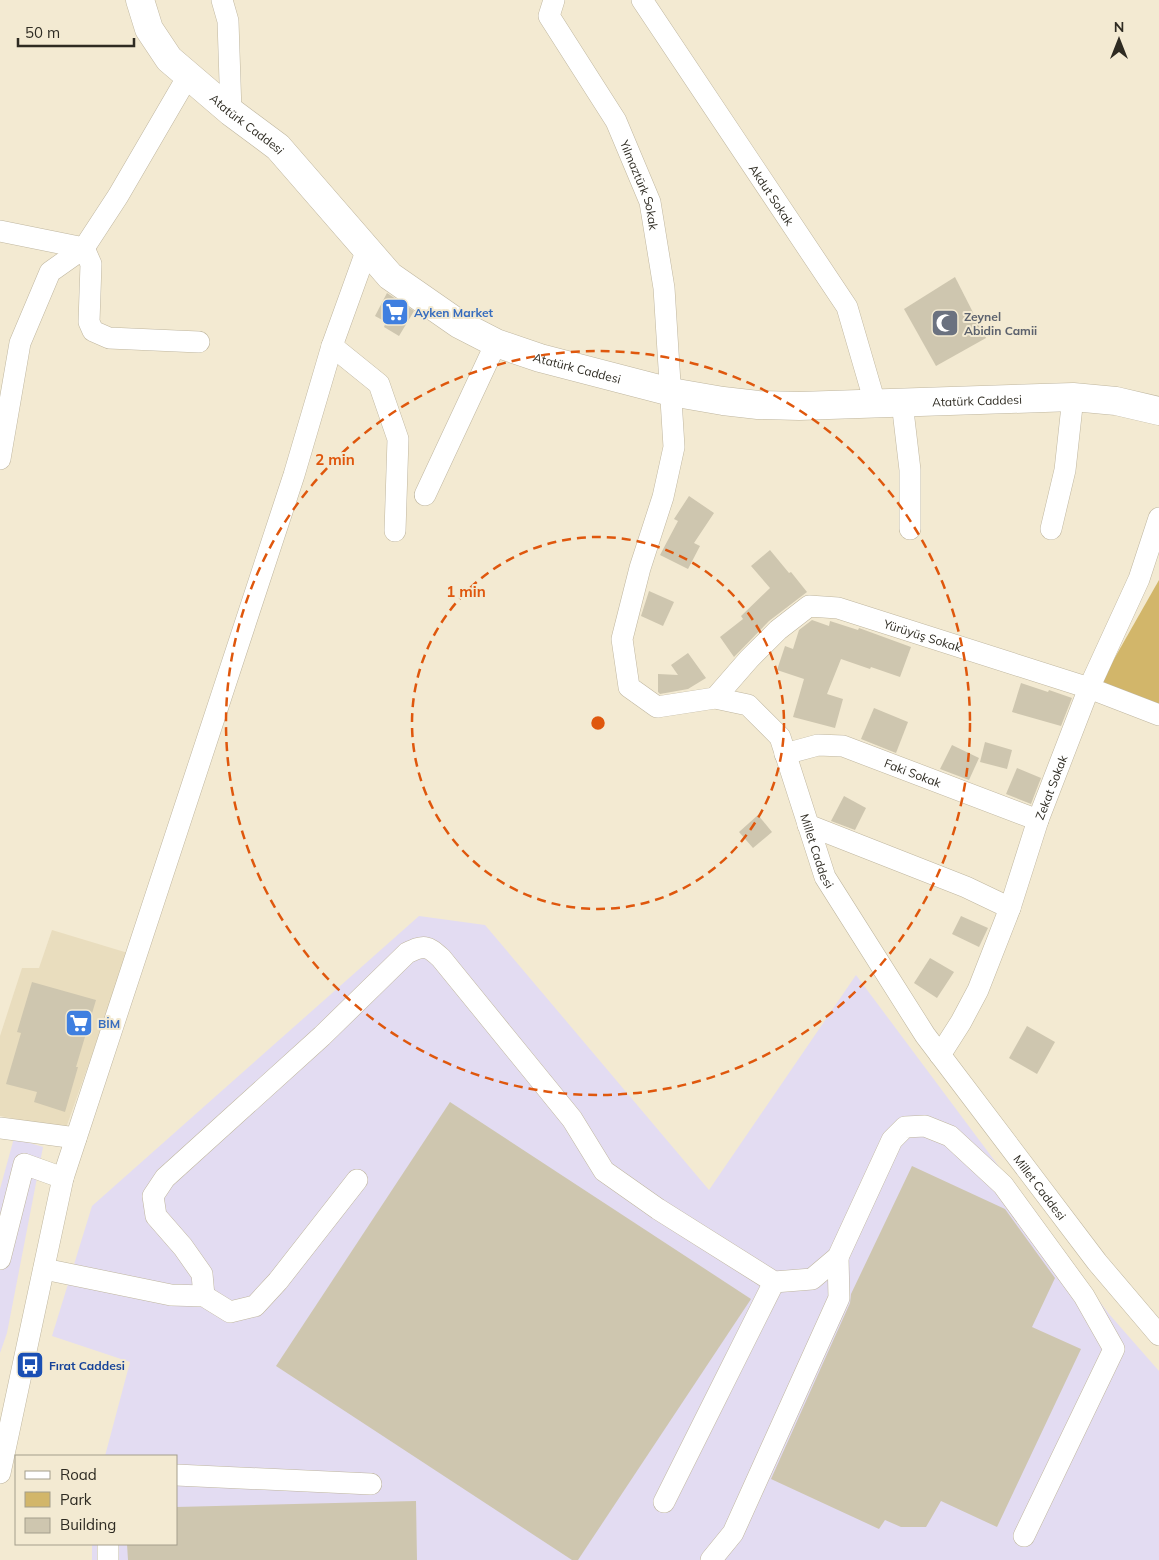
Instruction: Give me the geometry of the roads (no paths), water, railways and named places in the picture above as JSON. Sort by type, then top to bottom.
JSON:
[{"type":"main road","name":"Atatürk Caddesi","points":[[140,0],[150,28],[169,59],[231,112],[278,147],[390,276],[459,324],[496,343],[540,358],[671,392],[758,405],[799,406],[875,402],[1073,397],[1116,401],[1159,412]]},
{"type":"street","points":[[222,0],[228,20],[231,112]]},
{"type":"street","name":"Yılmaztürk Sokak","points":[[554,0],[549,16],[616,121],[650,202],[664,288],[671,392]]},
{"type":"street","name":"Akdut Sokak","points":[[642,0],[847,307],[875,402]]},
{"type":"street","points":[[0,459],[20,343],[50,272],[84,248],[118,196],[188,76]]},
{"type":"street","points":[[0,232],[84,248]]},
{"type":"street","points":[[84,248],[91,264],[89,322],[93,332],[109,338],[199,342]]},
{"type":"street","points":[[0,1473],[63,1178],[294,475],[332,346],[367,249]]},
{"type":"street","points":[[425,495],[496,343]]},
{"type":"street","points":[[332,346],[379,384],[398,439],[396,531]]},
{"type":"street","name":"Millet Caddesi","points":[[671,392],[674,447],[663,497],[640,568],[622,639],[629,687],[657,707],[715,698],[748,706],[780,737],[825,877],[924,1034],[1097,1262],[1159,1335]]},
{"type":"street","points":[[1051,529],[1066,470],[1073,397]]},
{"type":"street","points":[[902,402],[910,470],[910,529]]},
{"type":"street","name":"Zekat Sokak","points":[[940,1055],[978,990],[1010,908],[1038,820],[1089,688],[1139,579],[1154,552],[1159,518]]},
{"type":"street","name":"Yürüyüş Sokak","points":[[715,698],[749,659],[778,630],[809,606],[838,608],[1089,688],[1159,715]]},
{"type":"street","name":"Faki Sokak","points":[[785,754],[818,745],[843,746],[1038,820]]},
{"type":"street","points":[[808,825],[966,887],[1010,908]]},
{"type":"street","points":[[204,1296],[202,1274],[183,1247],[156,1216],[153,1196],[165,1178],[322,1036],[407,953],[419,947],[430,948],[441,958],[572,1119],[604,1171],[658,1209],[774,1282],[812,1279],[838,1257],[892,1140],[905,1127],[925,1126],[950,1136],[1003,1185],[1084,1296],[1114,1349],[1024,1536]]},
{"type":"street","points":[[0,1128],[76,1138]]},
{"type":"street","points":[[0,1259],[24,1164],[63,1178]]},
{"type":"street","points":[[44,1269],[171,1295],[204,1296],[230,1312],[255,1306],[278,1281],[357,1180]]},
{"type":"street","points":[[711,1560],[732,1533],[839,1298],[838,1257]]},
{"type":"street","points":[[664,1502],[774,1282]]},
{"type":"street","points":[[178,1475],[371,1484]]},
{"type":"street","points":[[108,1545],[108,1560]]},
{"type":"place","name":"Ayken Market","points":[[395,312]]},
{"type":"place","name":"Zeynel Abidin Camii","points":[[945,323]]},
{"type":"place","name":"BİM","points":[[79,1023]]},
{"type":"place","name":"Fırat Caddesi","points":[[30,1365]]}]
